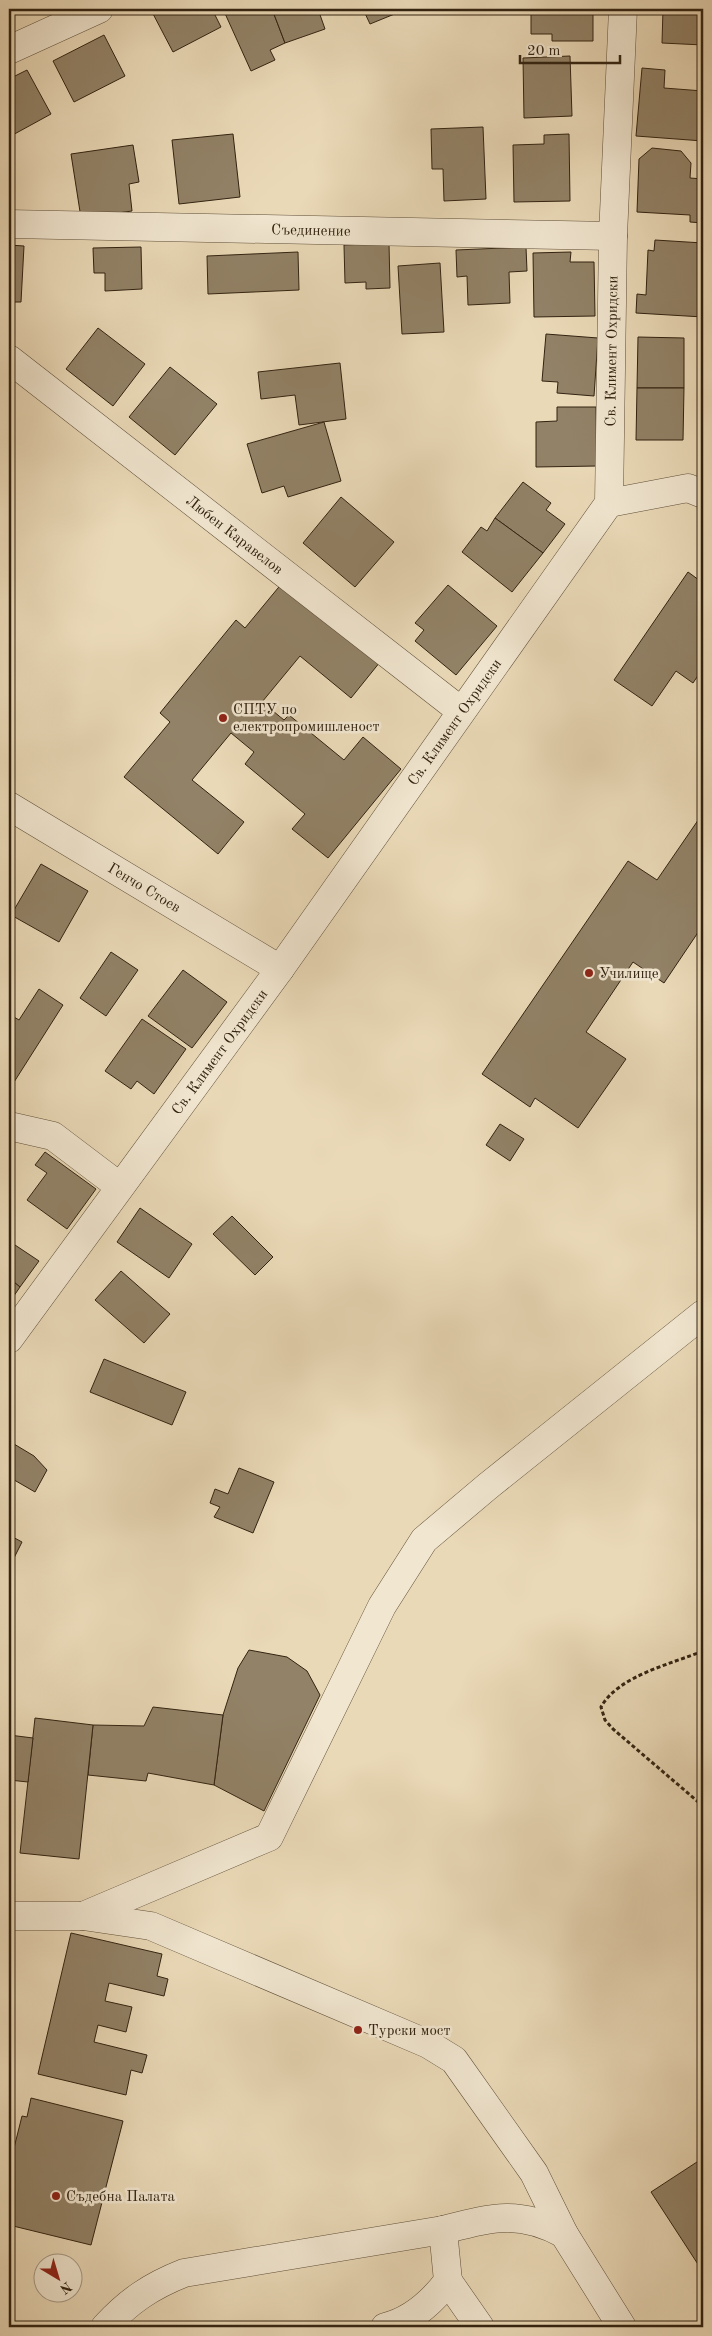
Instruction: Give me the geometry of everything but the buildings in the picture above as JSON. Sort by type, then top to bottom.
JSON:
[{"type":"street","points":[[9,50],[99,9]]},
{"type":"street","name":"Св. Климент Охридски","points":[[9,1340],[280,969],[609,503],[614,236],[623,9]]},
{"type":"street","name":"Съединение","points":[[9,224],[614,236]]},
{"type":"street","name":"Любен Каравелов","points":[[9,359],[461,711]]},
{"type":"street","points":[[609,503],[688,488],[703,494]]},
{"type":"street","name":"Генчо Стоев","points":[[9,806],[280,969]]},
{"type":"street","points":[[9,1126],[53,1136],[120,1186]]},
{"type":"street","points":[[83,1916],[268,1837],[382,1606],[424,1540],[488,1486],[703,1314]]},
{"type":"street","points":[[9,1916],[83,1916],[151,1926],[442,2052],[454,2060],[534,2173],[564,2234],[622,2327]]},
{"type":"street","points":[[105,2327],[121,2309],[154,2285],[184,2273],[442,2230],[481,2221],[514,2217],[543,2222],[564,2234]]},
{"type":"street","points":[[442,2230],[448,2282],[480,2327]]},
{"type":"street","points":[[385,2327],[396,2324],[420,2309],[448,2282]]},
{"type":"path","points":[[703,1650],[626,1682],[608,1695],[601,1708],[605,1720],[613,1729],[703,1806]]},
{"type":"place","name":"СПТУ по електропромишленост","points":[[223,718]]},
{"type":"place","name":"Училище","points":[[589,973]]},
{"type":"place","name":"Турски мост","points":[[358,2030]]},
{"type":"place","name":"Съдебна Палата","points":[[56,2196]]}]
